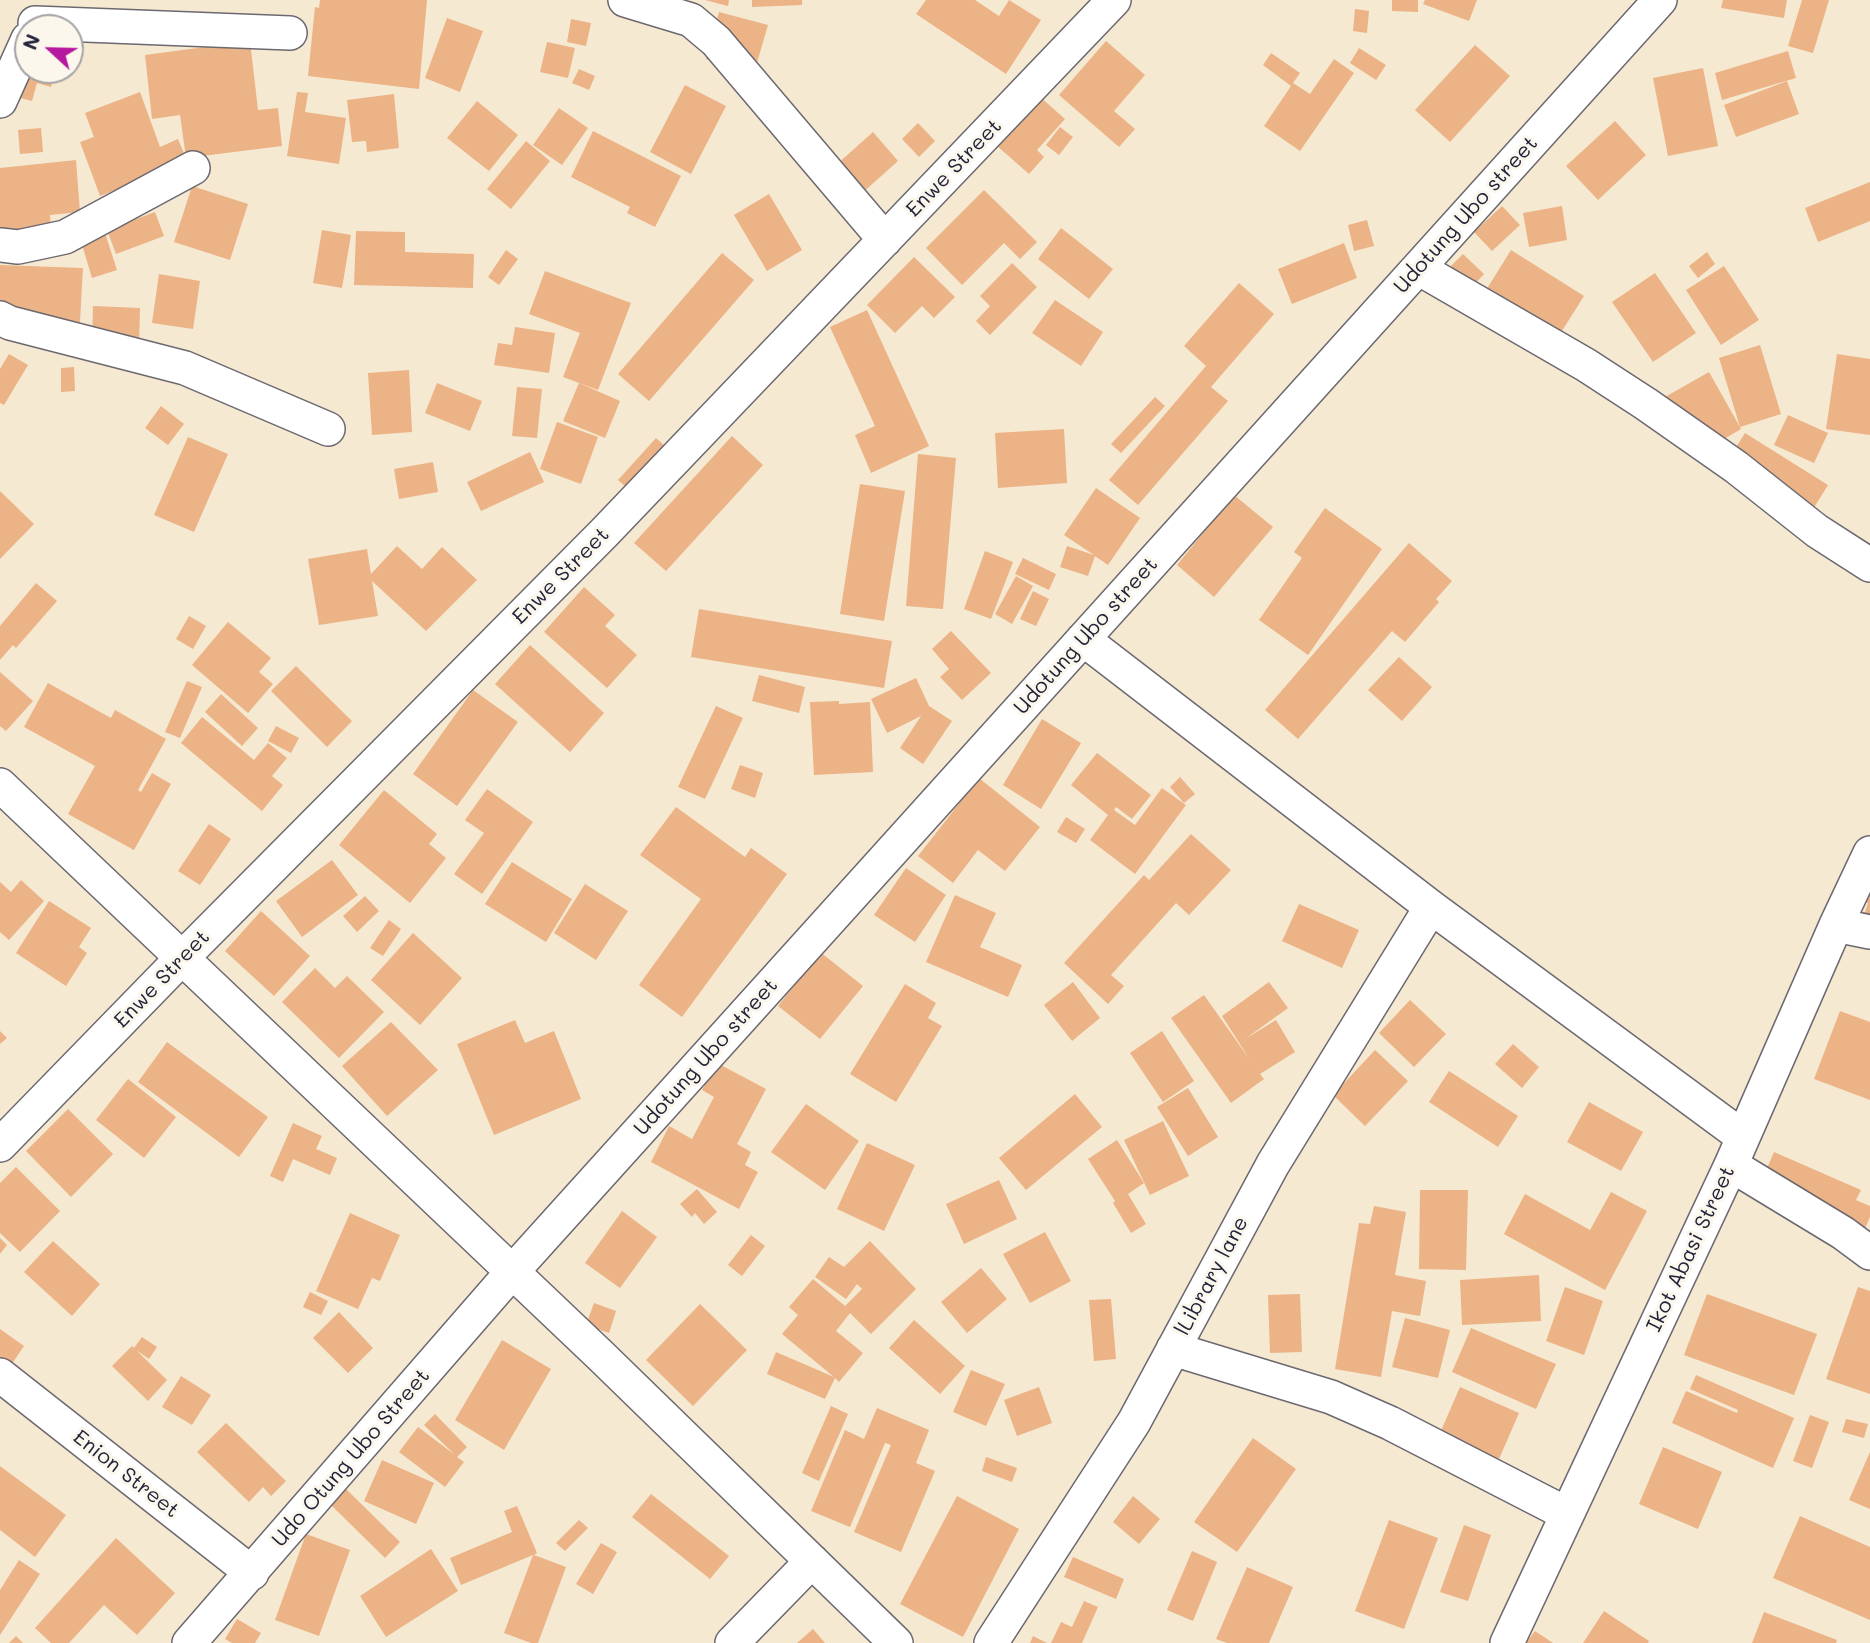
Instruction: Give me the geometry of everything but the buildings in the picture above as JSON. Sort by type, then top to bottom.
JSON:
[{"type":"street","points":[[625,0],[691,20],[716,41],[885,240]]},
{"type":"street","name":"Enwe Street","points":[[0,1145],[181,958],[604,533],[1114,0]]},
{"type":"street","name":"Udotung Ubo street","points":[[512,1272],[1660,0]]},
{"type":"street","points":[[84,25],[290,33]]},
{"type":"street","points":[[0,101],[14,71]]},
{"type":"street","points":[[0,245],[18,247],[65,237],[193,168]]},
{"type":"street","points":[[1418,268],[1616,384],[1736,467],[1818,531],[1870,565]]},
{"type":"street","points":[[0,318],[10,323],[185,368],[328,429]]},
{"type":"street","points":[[1083,639],[1430,907],[1870,1253]]},
{"type":"street","points":[[0,785],[512,1272],[896,1643]]},
{"type":"street","name":"Ikot Abasi Street","points":[[1507,1643],[1737,1151],[1870,853]]},
{"type":"street","name":"lLibrary lane","points":[[991,1643],[1134,1422],[1273,1164],[1430,907]]},
{"type":"street","points":[[1836,925],[1870,932]]},
{"type":"street","name":"Udo Otung Ubo Street","points":[[188,1643],[252,1573],[512,1272]]},
{"type":"street","points":[[1173,1349],[1331,1397],[1390,1423],[1567,1514]]},
{"type":"street","name":"Enion Street","points":[[0,1375],[252,1573]]},
{"type":"street","points":[[732,1643],[812,1561]]}]
